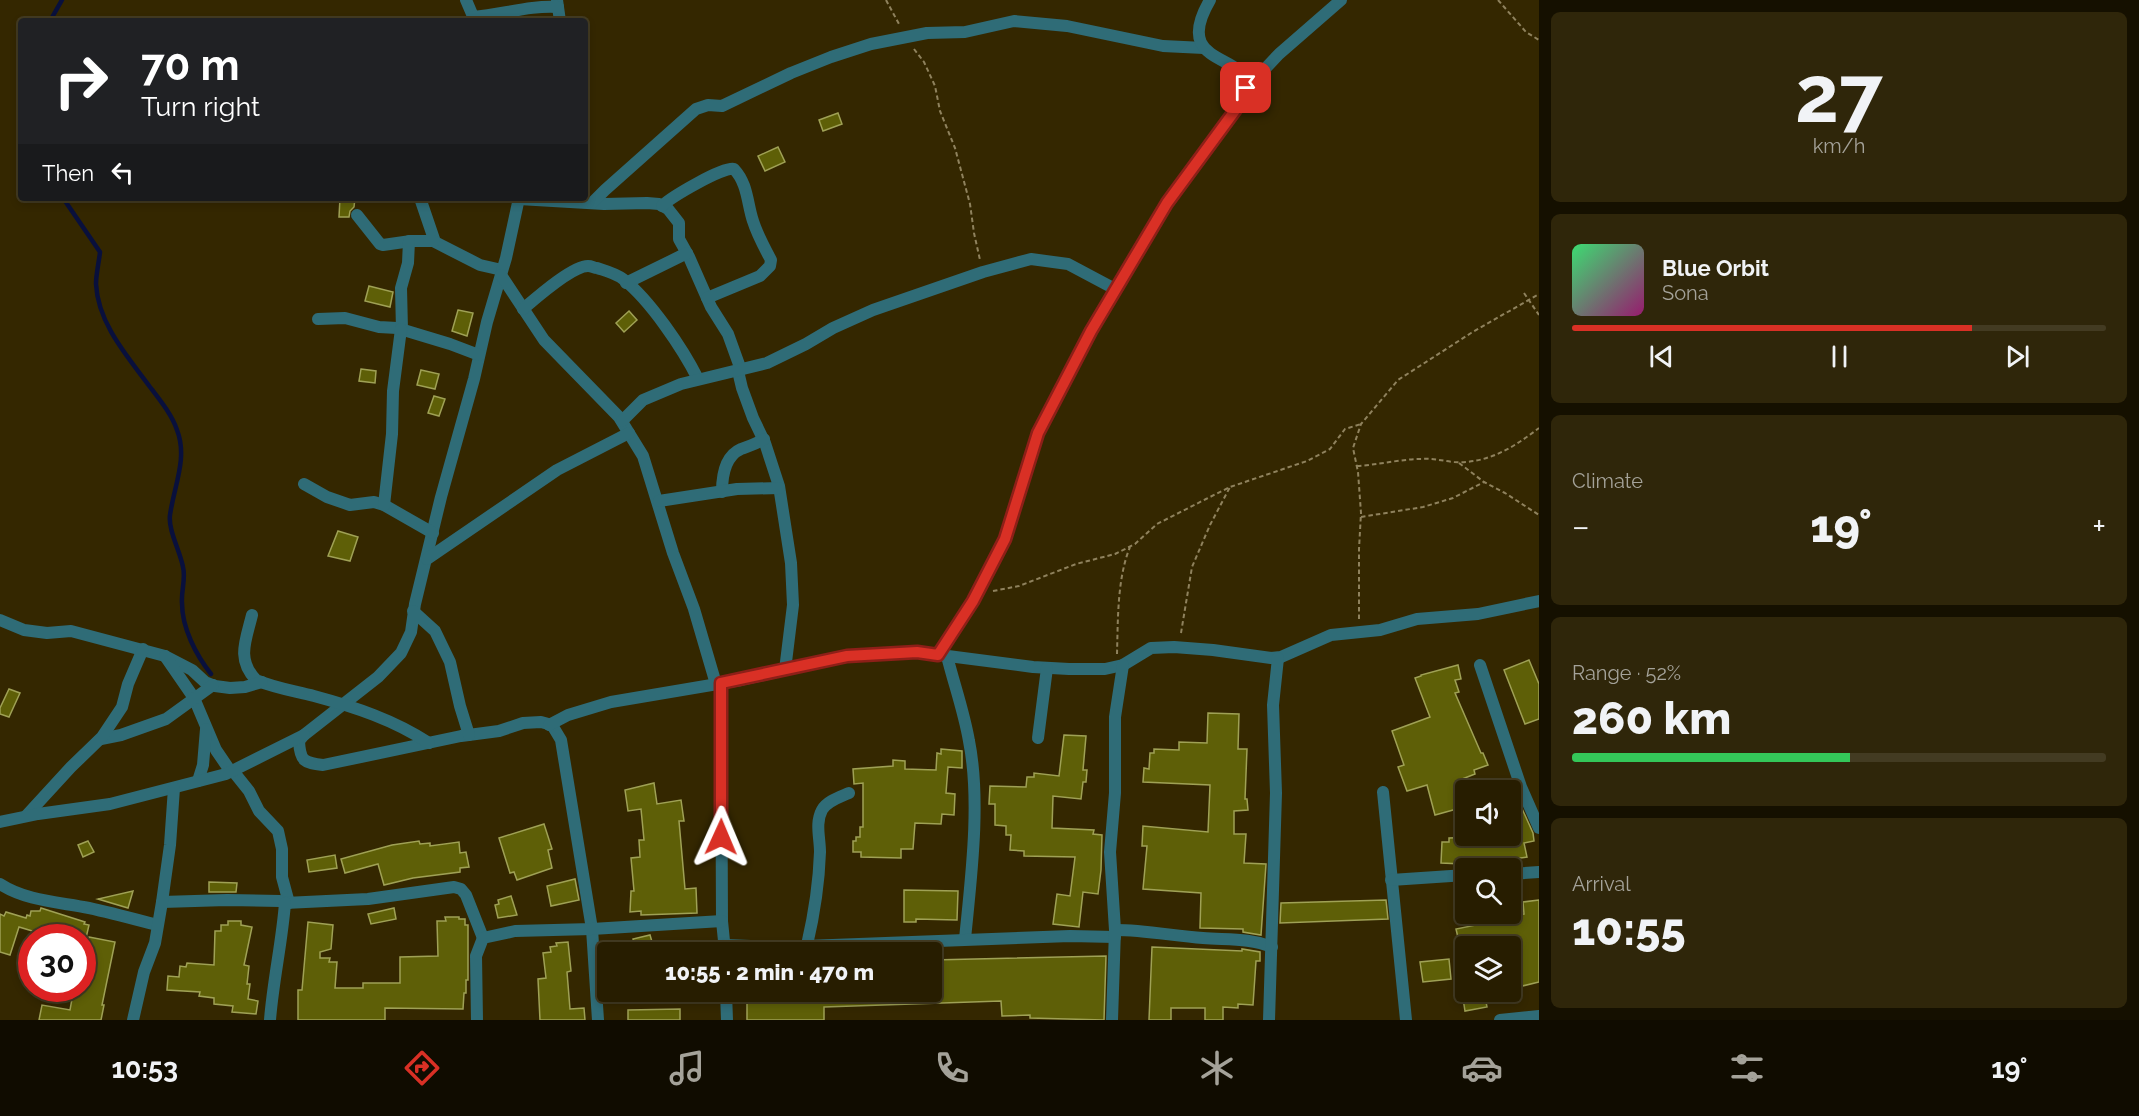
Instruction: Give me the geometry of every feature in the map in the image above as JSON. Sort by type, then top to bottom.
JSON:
[{"type":"street","points":[[466,0],[474,18]]},
{"type":"street","points":[[1204,48],[1199,36],[1206,6],[1210,0]]},
{"type":"street","points":[[1246,88],[1279,54],[1341,0]]},
{"type":"street","points":[[480,18],[558,2],[560,18]]},
{"type":"street","points":[[592,203],[696,109],[708,105],[722,106],[764,85],[831,57],[905,36],[965,32],[1014,21],[1067,26],[1163,46],[1204,48],[1243,75],[1247,84],[1239,105],[1167,203],[1091,331],[1038,433],[1005,539],[942,655],[969,741],[973,788],[972,858],[965,939]]},
{"type":"street","points":[[662,206],[681,191],[725,169],[734,169],[741,177],[748,194],[752,220],[771,260],[770,266],[760,276],[707,298]]},
{"type":"street","points":[[421,201],[434,241]]},
{"type":"street","points":[[0,822],[110,804],[232,772],[304,735],[378,677],[401,653],[411,632],[433,533],[519,201]]},
{"type":"street","points":[[556,201],[647,203],[669,208],[679,223],[679,239],[718,321],[728,334],[740,370],[742,388],[764,439],[779,488],[791,563],[793,604],[785,670]]},
{"type":"street","points":[[357,215],[380,244],[434,241],[480,265],[501,272],[544,340],[622,421],[643,456],[659,501],[673,553],[718,683],[724,942]]},
{"type":"street","points":[[384,505],[392,434],[393,391],[401,330],[401,288],[408,263],[409,241]]},
{"type":"street","points":[[626,283],[687,253]]},
{"type":"street","points":[[622,421],[644,400],[681,384],[767,363],[873,309],[983,272],[1031,259],[1068,264],[1115,289]]},
{"type":"street","points":[[523,309],[572,272],[588,266],[612,273],[626,283],[668,330],[691,364],[698,380]]},
{"type":"street","points":[[318,319],[345,318],[401,330],[479,355]]},
{"type":"street","points":[[427,559],[557,470],[629,434]]},
{"type":"street","points":[[722,492],[723,471],[730,460],[739,450],[764,439]]},
{"type":"street","points":[[304,484],[327,497],[350,505],[374,502],[384,505],[433,533]]},
{"type":"street","points":[[659,501],[737,489],[779,488]]},
{"type":"street","points":[[549,725],[568,715],[611,702],[785,670],[847,656],[917,652],[1047,668],[1105,669],[1120,666],[1151,648],[1178,647],[1271,658],[1331,635],[1380,630],[1417,619],[1478,614],[1539,601]]},
{"type":"street","points":[[414,611],[435,631],[450,662],[460,706],[470,735]]},
{"type":"street","points":[[252,615],[243,655],[247,670],[256,680],[345,704],[389,720],[429,743]]},
{"type":"street","points":[[0,620],[24,630],[47,633],[71,632],[143,649],[165,656],[192,670],[205,682],[213,685],[230,688],[262,682]]},
{"type":"street","points":[[26,816],[71,766],[101,739],[122,707],[128,684],[143,649]]},
{"type":"street","points":[[165,656],[194,698],[216,750],[249,791],[260,811],[278,831],[287,903],[270,1020]]},
{"type":"street","points":[[1269,1020],[1272,860],[1276,793],[1273,705],[1278,657]]},
{"type":"street","points":[[1480,664],[1521,787],[1539,828]]},
{"type":"street","points":[[1112,1020],[1115,933],[1110,852],[1116,793],[1115,717],[1120,666]]},
{"type":"street","points":[[1038,738],[1047,668]]},
{"type":"street","points":[[101,739],[121,735],[166,719],[213,685]]},
{"type":"street","points":[[304,735],[299,741],[303,760],[310,764],[323,765],[499,731],[523,723],[541,722],[552,725],[561,740],[592,929],[598,1020]]},
{"type":"street","points":[[198,781],[203,765],[206,729]]},
{"type":"street","points":[[133,1020],[144,972],[155,943],[170,845],[174,788]]},
{"type":"street","points":[[1383,792],[1406,1020]]},
{"type":"street","points":[[808,942],[817,886],[820,851],[819,815],[824,806],[849,793]]},
{"type":"street","points":[[1533,873],[1539,862]]},
{"type":"street","points":[[1391,880],[1455,877]]},
{"type":"street","points":[[0,884],[12,892],[34,898],[157,925]]},
{"type":"street","points":[[162,902],[227,900],[287,903],[368,899],[453,887],[460,889],[466,895],[483,938],[476,956],[477,1020]]},
{"type":"street","points":[[483,938],[515,930],[592,929],[722,921]]},
{"type":"street","points":[[886,942],[1070,936],[1145,930],[1204,938],[1241,939],[1261,942],[1272,947]]},
{"type":"street","points":[[727,1002],[728,1020]]},
{"type":"street","points":[[1500,1020],[1539,1016]]},
{"type":"path","points":[[886,0],[905,36],[924,62],[935,86],[940,111],[955,148],[970,204],[983,272]]},
{"type":"path","points":[[1498,0],[1526,32],[1539,40]]},
{"type":"path","points":[[1524,292],[1539,315]]},
{"type":"path","points":[[1361,632],[1358,605],[1361,517],[1357,466],[1353,448],[1360,424],[1398,380],[1471,333],[1539,294]]},
{"type":"path","points":[[975,597],[1019,586],[1076,564],[1115,554],[1130,547],[1157,524],[1230,487],[1307,461],[1330,449],[1345,429],[1360,424]]},
{"type":"path","points":[[1357,466],[1419,459],[1457,462],[1484,460],[1500,454],[1539,428]]},
{"type":"path","points":[[1457,462],[1484,482],[1539,515]]},
{"type":"path","points":[[1361,517],[1423,507],[1453,498],[1484,482]]},
{"type":"path","points":[[1178,647],[1192,567],[1230,487]]},
{"type":"path","points":[[1120,666],[1117,653],[1121,591],[1125,559],[1130,547]]},
{"type":"building","points":[[838,113],[842,124],[823,131],[819,120]]},
{"type":"building","points":[[778,147],[785,162],[765,171],[758,156]]},
{"type":"building","points":[[340,201],[355,201],[349,217],[339,217]]},
{"type":"building","points":[[369,286],[393,292],[390,307],[365,301]]},
{"type":"building","points":[[458,310],[473,313],[467,336],[452,331]]},
{"type":"building","points":[[629,311],[637,320],[624,332],[616,323]]},
{"type":"building","points":[[361,369],[376,371],[375,383],[359,381]]},
{"type":"building","points":[[421,370],[439,374],[435,389],[417,385]]},
{"type":"building","points":[[434,396],[445,399],[439,416],[428,413]]},
{"type":"building","points":[[338,531],[358,537],[350,561],[328,556]]},
{"type":"building","points":[[1529,660],[1539,684],[1539,719],[1525,724],[1504,670]]},
{"type":"building","points":[[1458,665],[1461,679],[1455,680],[1459,692],[1455,693],[1488,765],[1474,770],[1475,774],[1455,780],[1455,809],[1435,815],[1427,785],[1407,791],[1398,767],[1404,765],[1392,731],[1430,717],[1415,678]]},
{"type":"building","points":[[9,689],[20,693],[9,717],[0,714],[0,708]]},
{"type":"building","points":[[1208,713],[1239,714],[1238,749],[1247,749],[1245,799],[1247,799],[1248,810],[1234,811],[1234,834],[1246,834],[1244,863],[1266,864],[1261,935],[1243,932],[1243,929],[1200,928],[1201,893],[1143,889],[1147,846],[1142,846],[1143,826],[1208,832],[1210,785],[1143,782],[1144,768],[1149,769],[1150,753],[1154,753],[1154,749],[1179,750],[1179,742],[1207,743]]},
{"type":"building","points":[[1064,735],[1086,736],[1083,770],[1087,770],[1086,782],[1083,782],[1081,799],[1053,796],[1052,828],[1094,830],[1093,834],[1102,835],[1098,894],[1083,892],[1079,927],[1053,924],[1057,894],[1070,896],[1075,857],[1024,856],[1024,851],[1010,850],[1011,835],[1006,835],[1006,826],[995,825],[995,804],[989,804],[990,786],[1026,787],[1027,777],[1034,777],[1034,773],[1059,776]]},
{"type":"building","points":[[941,749],[962,751],[962,768],[948,767],[946,793],[955,794],[954,815],[942,814],[941,824],[915,823],[913,849],[901,849],[901,858],[861,857],[861,852],[853,852],[853,841],[856,841],[856,837],[860,837],[860,827],[863,827],[863,783],[854,784],[853,769],[893,766],[893,760],[905,761],[905,769],[936,770],[937,753],[941,754]]},
{"type":"building","points":[[654,783],[657,804],[681,800],[684,821],[679,821],[685,889],[696,888],[697,913],[641,915],[641,911],[630,912],[631,891],[634,891],[631,858],[640,857],[639,840],[644,840],[641,809],[628,811],[625,790]]},
{"type":"building","points":[[1521,806],[1533,833],[1534,841],[1524,843],[1527,857],[1455,858],[1455,864],[1441,863],[1442,842],[1449,842],[1449,838],[1455,838],[1455,846],[1521,846]]},
{"type":"building","points":[[544,824],[552,849],[548,850],[552,868],[517,880],[514,872],[510,873],[499,838]]},
{"type":"building","points":[[88,841],[94,852],[83,857],[78,845]]},
{"type":"building","points":[[419,841],[420,844],[430,843],[430,846],[459,842],[460,853],[466,852],[469,867],[460,868],[460,872],[413,878],[384,885],[378,864],[345,873],[341,859],[392,845]]},
{"type":"building","points":[[335,855],[337,868],[309,872],[307,860]]},
{"type":"building","points":[[575,879],[579,900],[551,906],[547,886]]},
{"type":"building","points":[[209,882],[237,883],[236,892],[209,892]]},
{"type":"building","points":[[904,890],[958,891],[957,920],[916,919],[916,922],[904,922]]},
{"type":"building","points":[[133,891],[128,908],[98,899]]},
{"type":"building","points":[[511,896],[517,915],[498,918],[495,905],[499,904],[498,900]]},
{"type":"building","points":[[1386,900],[1388,919],[1280,923],[1281,903]]},
{"type":"building","points":[[1539,900],[1539,982],[1521,986],[1521,936],[1458,936],[1456,929],[1481,924],[1521,924],[1521,914],[1524,914],[1523,902]]},
{"type":"building","points":[[41,908],[85,922],[84,924],[18,924],[10,955],[0,952],[0,914],[4,916],[6,912],[26,918],[27,915],[30,916],[31,911],[40,911]]},
{"type":"building","points":[[394,908],[396,919],[371,924],[368,914]]},
{"type":"building","points":[[445,917],[465,919],[465,925],[468,925],[468,980],[466,980],[463,1009],[385,1008],[385,1020],[298,1020],[298,990],[302,990],[308,922],[333,925],[331,949],[320,952],[320,958],[330,958],[329,962],[337,962],[335,988],[363,988],[363,983],[400,983],[400,957],[438,956],[437,921],[446,921]]},
{"type":"building","points":[[228,921],[241,921],[241,925],[252,927],[244,965],[249,966],[248,999],[258,1001],[256,1014],[232,1012],[233,1006],[214,1004],[214,998],[199,996],[200,992],[167,990],[168,976],[179,977],[180,966],[186,967],[187,963],[214,965],[215,931],[221,931],[221,925],[228,925]]},
{"type":"building","points":[[650,935],[652,942],[634,942],[633,939]]},
{"type":"building","points":[[96,938],[115,942],[101,1020],[39,1020],[42,1005],[70,1010],[71,1002],[96,1002]]},
{"type":"building","points":[[568,942],[571,971],[567,972],[570,1009],[584,1008],[585,1020],[540,1020],[538,979],[546,978],[543,953],[551,952],[550,947],[557,946],[556,943]]},
{"type":"building","points":[[1152,947],[1242,951],[1242,949],[1260,952],[1260,961],[1256,961],[1253,1005],[1238,1004],[1238,1008],[1223,1007],[1223,1020],[1205,1020],[1205,1008],[1171,1008],[1171,1020],[1149,1020]]},
{"type":"building","points":[[1106,956],[1104,1020],[1030,1018],[1030,1015],[1002,1016],[1001,1001],[824,1007],[824,1020],[747,1020],[747,1002],[942,1002],[942,960]]},
{"type":"building","points":[[1449,959],[1451,979],[1423,982],[1420,962]]},
{"type":"building","points":[[1464,1002],[1486,1002],[1487,1007],[1465,1011]]},
{"type":"building","points":[[680,1009],[680,1020],[628,1020],[628,1010]]},
{"type":"waterway","points":[[52,18],[62,0]]},
{"type":"waterway","points":[[65,201],[100,252],[96,284],[98,299],[108,326],[165,408],[177,430],[181,462],[170,521],[184,572],[182,598],[184,622],[195,650],[211,674]]},
{"type":"route","points":[[721,837],[721,683],[795,669],[847,656],[917,652],[938,655],[973,601],[1005,539],[1031,449],[1091,331],[1167,203],[1239,105],[1246,93],[1246,88]]}]
